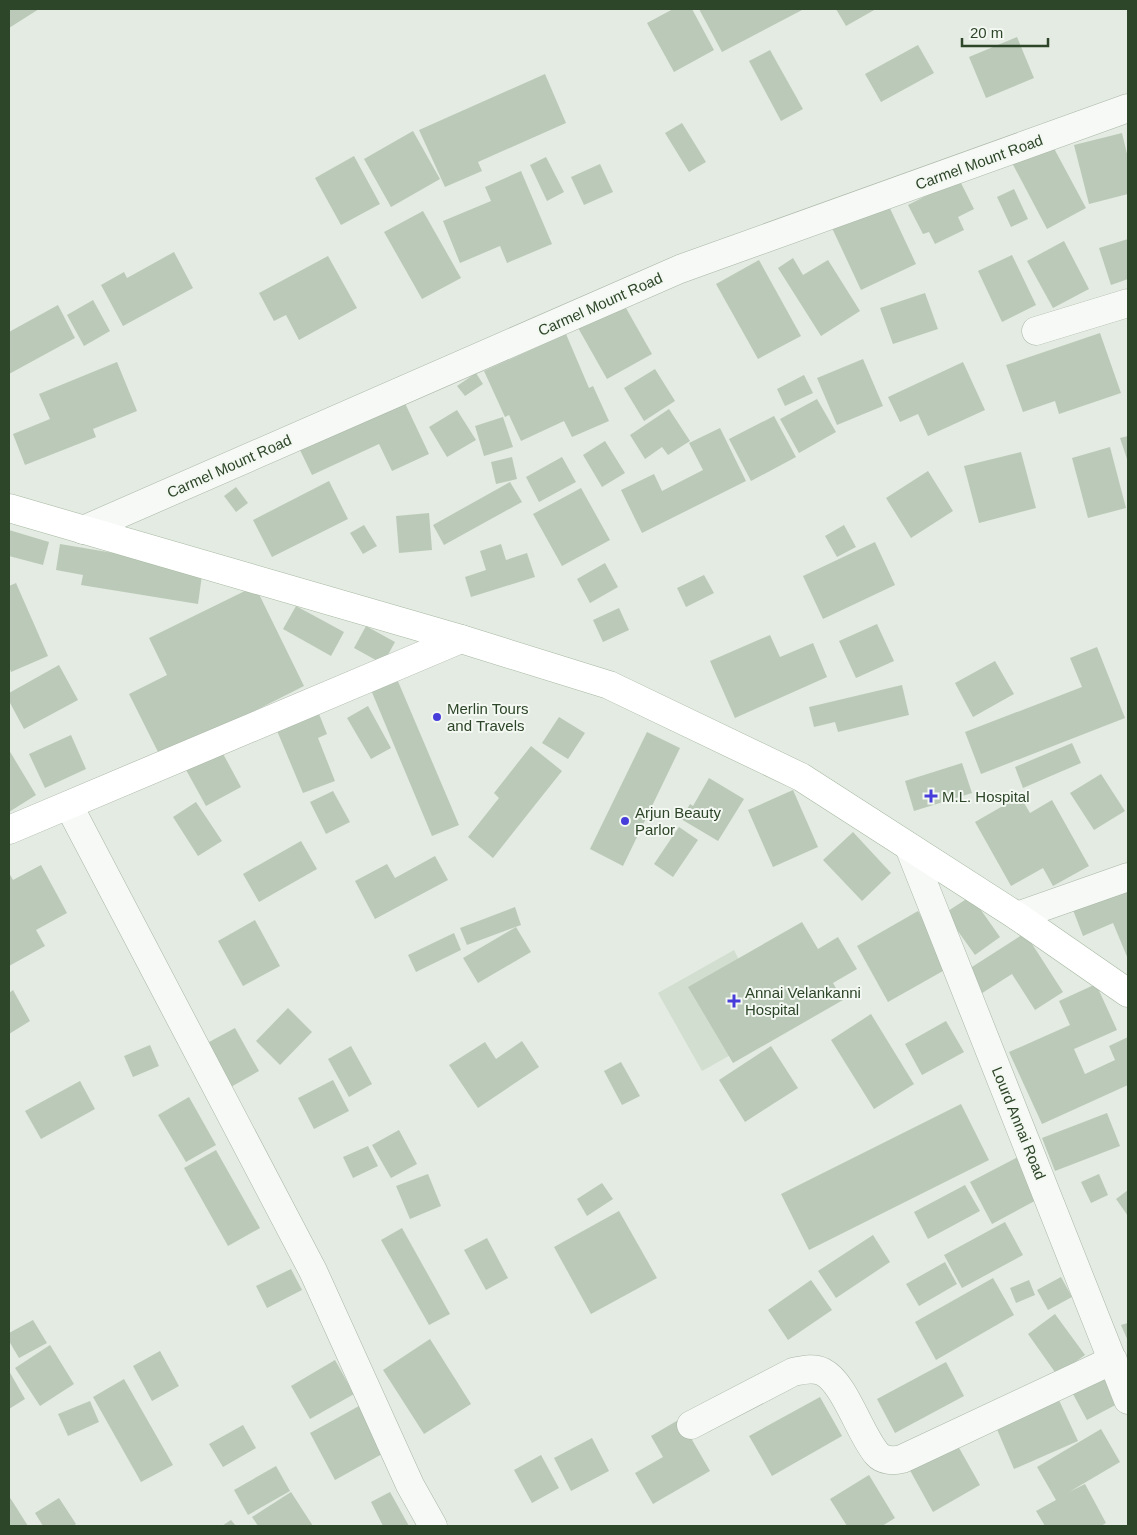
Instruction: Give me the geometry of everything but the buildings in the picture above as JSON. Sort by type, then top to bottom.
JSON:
[{"type":"main road","points":[[9,508],[461,639],[609,685],[801,777],[1016,916],[1128,993]]},
{"type":"main road","points":[[9,830],[461,639]]},
{"type":"street","name":"Carmel Mount Road","points":[[83,530],[680,269],[1128,108]]},
{"type":"street","points":[[1036,331],[1128,303]]},
{"type":"street","points":[[68,806],[314,1271],[410,1485],[433,1526]]},
{"type":"street","name":"Lourd Annai Road","points":[[909,847],[1128,1400]]},
{"type":"street","points":[[1016,916],[1128,878]]},
{"type":"street","points":[[691,1425],[793,1372],[809,1368],[824,1372],[836,1383],[877,1455],[892,1461],[902,1459],[1113,1360]]},
{"type":"shaded area","name":"Annai Velankanni Hospital","points":[[734,950],[739,960],[811,1010],[702,1071],[658,993]]},
{"type":"place","name":"Merlin Tours and Travels","points":[[437,717]]},
{"type":"place","name":"M.L. Hospital","points":[[931,796]]},
{"type":"place","name":"Arjun Beauty Parlor","points":[[625,821]]},
{"type":"place","name":"Annai Velankanni Hospital","points":[[734,1001]]}]
